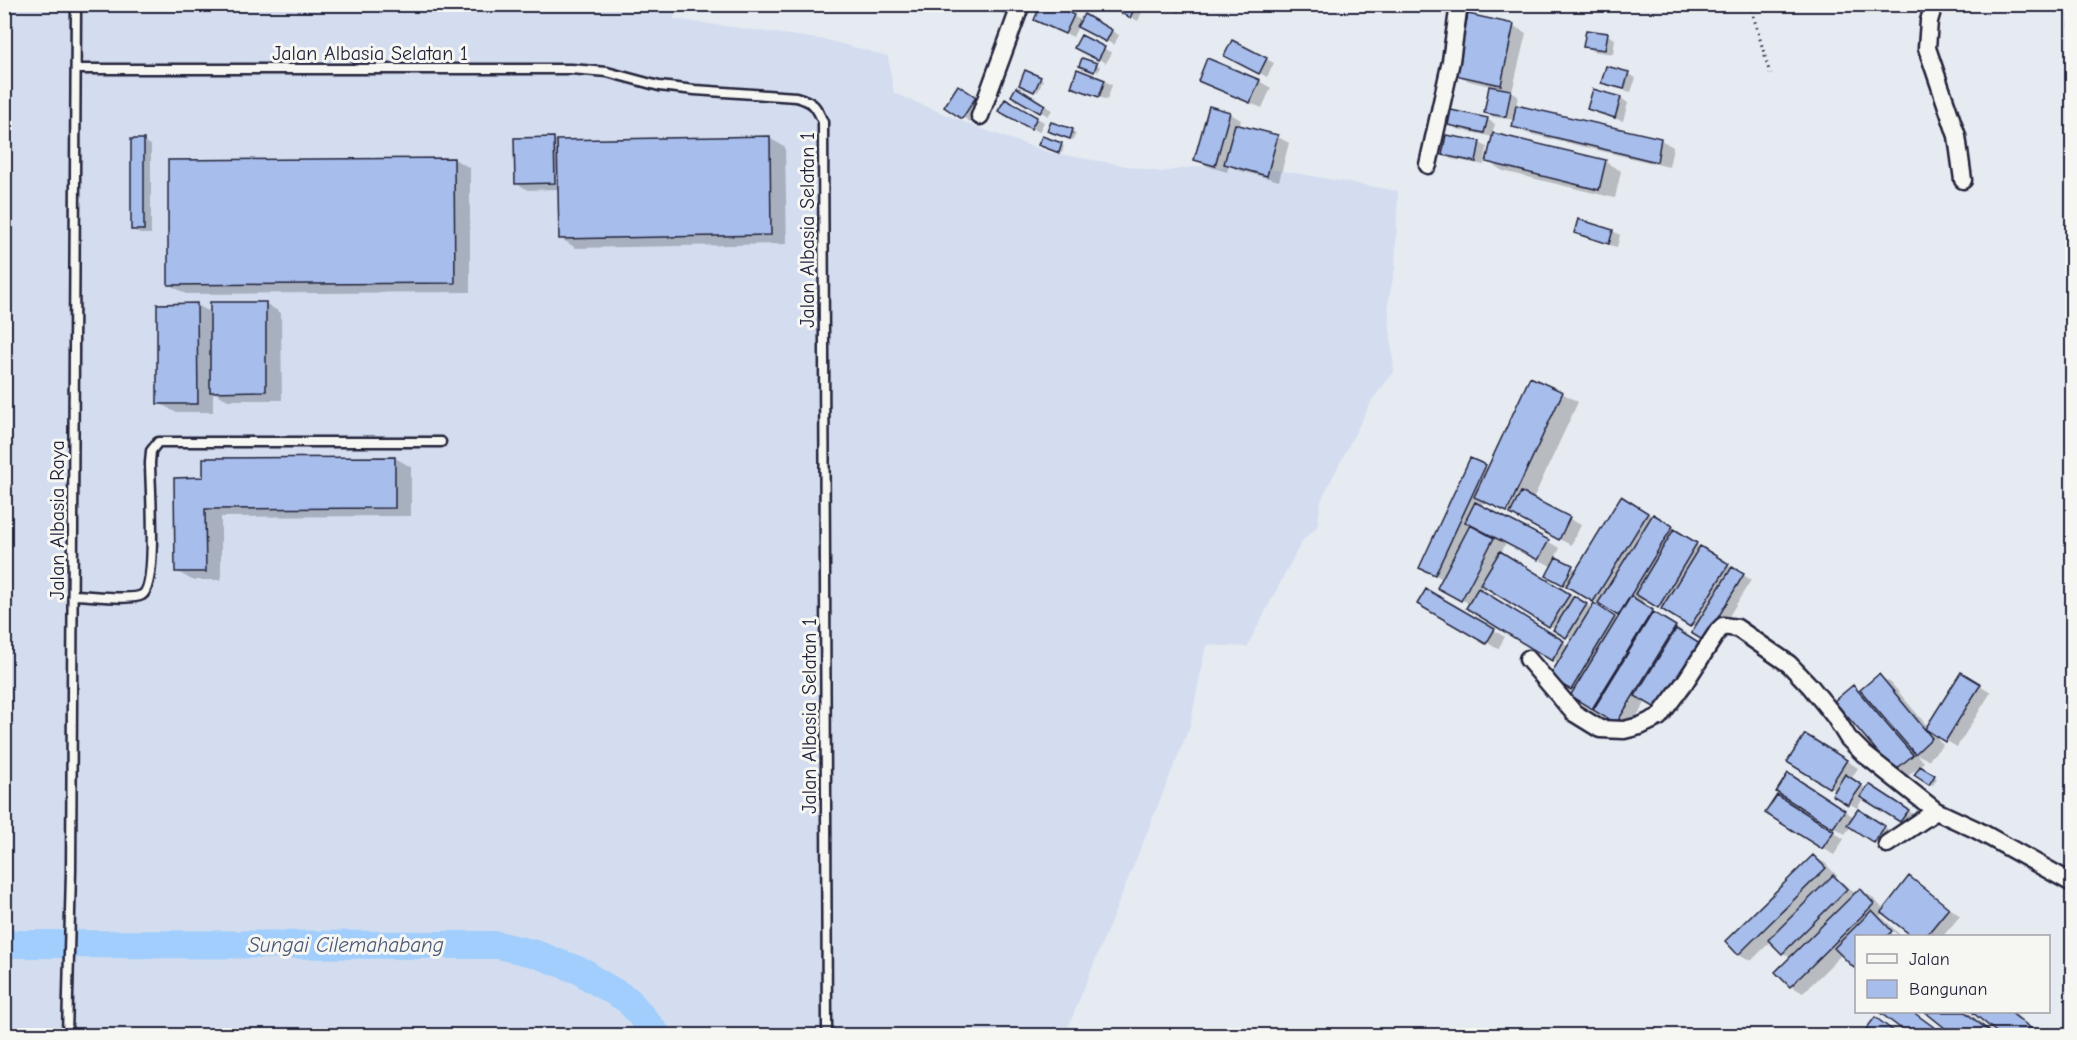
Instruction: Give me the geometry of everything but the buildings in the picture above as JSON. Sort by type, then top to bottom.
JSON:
[{"type":"street","points":[[981,116],[1021,4]]},
{"type":"street","points":[[1428,165],[1450,61],[1459,4]]},
{"type":"street","points":[[1934,4],[1929,21],[1927,48],[1956,136],[1963,180]]},
{"type":"street","points":[[1528,659],[1574,713],[1600,729],[1624,730],[1640,726],[1659,717],[1718,631],[1724,626],[1737,628],[1789,664],[1810,686],[1848,738],[1864,754],[1936,811],[1977,830],[2073,883]]},
{"type":"street","points":[[1887,844],[1936,811]]},
{"type":"lane","name":"Jalan Albasia Raya","points":[[67,1035],[71,871],[76,4]]},
{"type":"lane","name":"Jalan Albasia Selatan 1","points":[[77,69],[571,69],[607,72],[659,86],[796,97],[816,106],[823,122],[827,1028]]},
{"type":"lane","points":[[73,595],[128,598],[140,596],[147,590],[152,566],[150,451],[158,442],[441,442]]},
{"type":"path","points":[[1750,4],[1770,74]]},
{"type":"shaded area","points":[[5,5],[677,5],[674,19],[826,40],[888,56],[894,93],[976,127],[1048,152],[1161,172],[1199,166],[1272,169],[1398,191],[1395,268],[1388,304],[1394,372],[1372,400],[1321,500],[1317,527],[1302,541],[1247,647],[1206,645],[1190,726],[1065,1035],[5,1036]]},
{"type":"waterway","name":"Sungai Cilemahabang","points":[[4,944],[498,945],[536,954],[586,973],[628,1000],[658,1036]]}]
